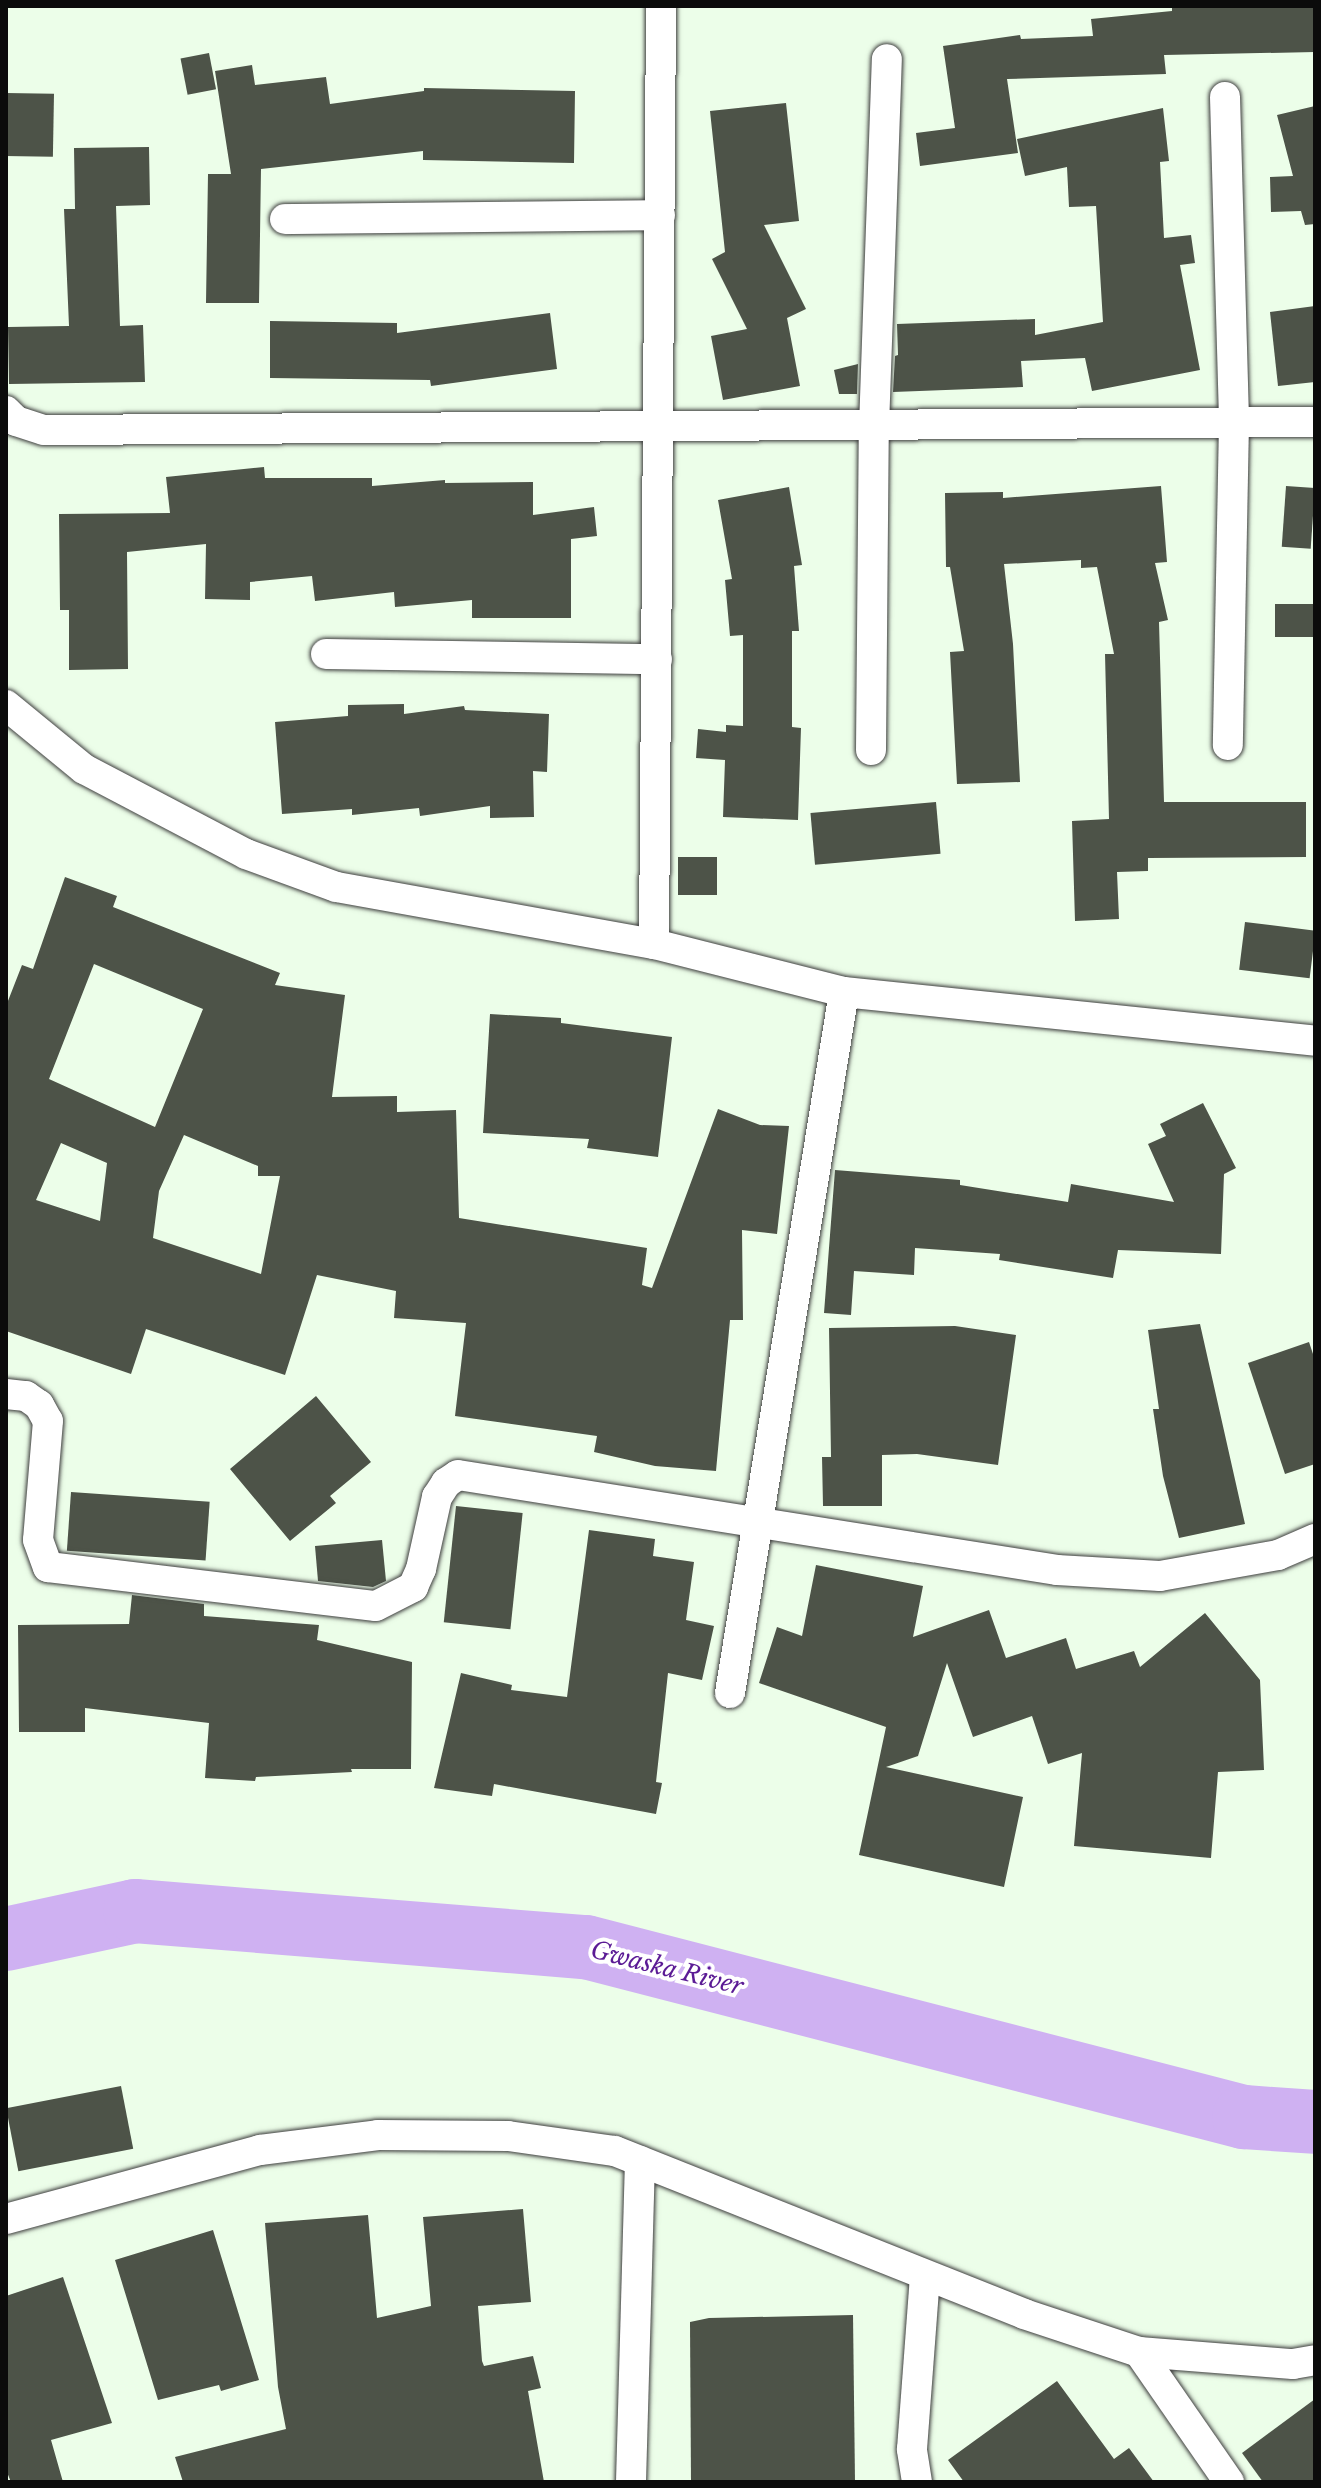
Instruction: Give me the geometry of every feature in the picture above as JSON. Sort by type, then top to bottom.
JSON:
[{"type":"street","points":[[654,944],[661,6]]},
{"type":"street","points":[[871,750],[874,427],[887,59]]},
{"type":"street","points":[[1225,97],[1234,423],[1228,745]]},
{"type":"street","points":[[285,219],[660,215]]},
{"type":"street","points":[[6,411],[16,421],[44,430],[660,429],[1315,422]]},
{"type":"street","points":[[326,654],[657,659]]},
{"type":"street","points":[[6,705],[84,769],[261,860],[336,887],[654,944],[844,992],[1315,1041]]},
{"type":"street","points":[[730,1693],[844,992]]},
{"type":"street","points":[[6,1394],[26,1396],[39,1405],[48,1421],[38,1540],[48,1567],[376,1606],[413,1587],[421,1569],[437,1497],[446,1483],[458,1475],[1057,1570],[1160,1576],[1278,1555],[1315,1539]]},
{"type":"street","points":[[6,2219],[260,2150],[378,2135],[508,2136],[615,2151],[1024,2314],[1139,2352],[1293,2364],[1315,2360]]},
{"type":"street","points":[[631,2482],[640,2161]]},
{"type":"street","points":[[917,2482],[912,2449],[925,2275]]},
{"type":"street","points":[[1139,2352],[1229,2482]]},
{"type":"building","points":[[1172,6],[1315,6],[1315,52],[1164,55],[1166,74],[1007,79],[1018,153],[920,166],[916,133],[955,128],[943,46],[1020,35],[1021,39],[1093,36],[1091,19],[1172,11]]},
{"type":"building","points":[[209,53],[216,89],[188,95],[181,59]]},
{"type":"building","points":[[252,65],[255,85],[326,77],[330,104],[424,91],[424,88],[575,91],[574,163],[423,160],[423,151],[261,169],[259,303],[206,303],[208,174],[231,174],[215,71]]},
{"type":"building","points":[[6,93],[54,94],[53,157],[6,156]]},
{"type":"building","points":[[786,103],[799,221],[764,225],[806,309],[787,318],[800,386],[723,400],[711,336],[747,329],[712,259],[725,252],[710,111]]},
{"type":"building","points":[[1315,106],[1315,224],[1305,225],[1301,211],[1271,212],[1270,177],[1293,176],[1277,115]]},
{"type":"building","points":[[1163,108],[1169,161],[1160,162],[1164,238],[1191,235],[1195,263],[1180,265],[1200,370],[1092,391],[1085,358],[1021,361],[1023,387],[893,392],[895,356],[898,355],[897,324],[1035,319],[1035,335],[1103,322],[1096,206],[1069,207],[1067,167],[1025,176],[1017,139]]},
{"type":"building","points":[[149,147],[150,205],[116,206],[120,326],[143,325],[145,382],[9,384],[8,327],[69,326],[64,209],[75,209],[74,148]]},
{"type":"building","points":[[1315,306],[1315,382],[1278,386],[1270,312]]},
{"type":"building","points":[[550,313],[557,369],[431,386],[430,380],[270,378],[270,321],[397,323],[397,333]]},
{"type":"building","points":[[858,364],[857,394],[839,394],[834,370]]},
{"type":"building","points":[[264,467],[265,478],[372,478],[372,486],[445,480],[445,483],[533,482],[533,515],[594,507],[597,536],[571,539],[571,618],[472,618],[472,600],[395,607],[394,592],[315,601],[312,576],[250,582],[250,600],[205,599],[206,544],[127,552],[128,669],[69,670],[69,610],[60,610],[59,514],[170,513],[166,477]]},
{"type":"building","points":[[1161,486],[1167,562],[1155,563],[1168,620],[1159,622],[1164,802],[1306,802],[1306,857],[1148,858],[1148,871],[1117,872],[1119,919],[1075,921],[1072,821],[1109,819],[1105,654],[1114,654],[1097,567],[1081,568],[1081,560],[1004,564],[1013,644],[1020,782],[957,784],[950,652],[964,651],[950,567],[946,567],[945,493],[1003,492],[1003,498]]},
{"type":"building","points":[[1286,486],[1315,488],[1311,549],[1282,547]]},
{"type":"building","points":[[789,487],[802,565],[794,566],[799,631],[792,631],[792,727],[801,728],[798,820],[723,817],[725,760],[696,758],[698,729],[726,732],[726,725],[743,726],[743,635],[730,636],[725,580],[732,579],[718,500]]},
{"type":"building","points":[[1275,604],[1315,604],[1315,637],[1275,637]]},
{"type":"building","points":[[404,704],[404,714],[464,706],[465,710],[549,714],[547,772],[533,771],[534,817],[490,818],[490,806],[420,816],[419,808],[352,815],[352,809],[282,814],[275,722],[348,716],[348,705]]},
{"type":"building","points":[[936,802],[941,854],[815,865],[810,813]]},
{"type":"building","points":[[678,857],[717,857],[717,895],[678,895]]},
{"type":"building","points":[[65,877],[117,896],[113,907],[280,973],[275,985],[345,995],[332,1097],[397,1096],[397,1112],[456,1110],[459,1218],[647,1248],[642,1285],[652,1288],[718,1109],[760,1125],[789,1126],[777,1234],[742,1230],[743,1320],[730,1320],[716,1471],[655,1466],[594,1452],[597,1436],[455,1416],[466,1323],[394,1318],[396,1291],[317,1275],[285,1375],[146,1329],[131,1374],[6,1331],[6,1006],[22,965],[33,969]],"holes":[[[94,964],[203,1009],[155,1127],[49,1079]],[[184,1135],[258,1166],[258,1176],[280,1176],[261,1274],[153,1238],[159,1191]],[[61,1143],[107,1163],[100,1221],[36,1200]]]},
{"type":"building","points":[[1245,922],[1315,931],[1310,978],[1239,970]]},
{"type":"building","points":[[490,1014],[561,1018],[561,1023],[672,1037],[658,1157],[587,1148],[589,1139],[483,1133]]},
{"type":"building","points":[[1203,1103],[1236,1168],[1224,1174],[1221,1254],[1118,1250],[1113,1278],[999,1260],[1000,1254],[915,1248],[914,1275],[854,1271],[851,1315],[824,1313],[835,1170],[960,1180],[960,1185],[1068,1202],[1071,1184],[1174,1202],[1148,1144],[1166,1136],[1160,1124]]},
{"type":"building","points":[[1200,1324],[1245,1524],[1179,1538],[1163,1476],[1153,1409],[1159,1409],[1148,1330]]},
{"type":"building","points":[[955,1326],[1016,1335],[998,1465],[917,1454],[882,1455],[882,1506],[823,1506],[822,1457],[831,1457],[829,1328]]},
{"type":"building","points":[[1309,1342],[1315,1360],[1315,1464],[1285,1474],[1248,1363]]},
{"type":"building","points":[[316,1396],[371,1462],[330,1496],[336,1503],[290,1541],[230,1469]]},
{"type":"building","points":[[71,1492],[210,1502],[206,1561],[67,1551]]},
{"type":"building","points":[[456,1506],[523,1513],[510,1629],[444,1622]]},
{"type":"building","points":[[589,1530],[655,1539],[653,1556],[694,1562],[686,1620],[714,1626],[702,1680],[668,1673],[656,1782],[662,1783],[656,1814],[494,1784],[492,1796],[434,1788],[461,1673],[512,1685],[511,1690],[567,1697]]},
{"type":"building","points":[[382,1540],[386,1581],[373,1587],[318,1581],[315,1546]]},
{"type":"building","points":[[816,1565],[923,1586],[913,1637],[989,1610],[1006,1658],[1066,1638],[1076,1669],[1134,1651],[1140,1667],[1205,1613],[1260,1680],[1264,1770],[1218,1772],[1211,1858],[1074,1846],[1082,1753],[1048,1764],[1032,1716],[973,1737],[947,1663],[918,1756],[886,1767],[1023,1797],[1004,1887],[859,1855],[886,1727],[759,1683],[777,1627],[802,1636]]},
{"type":"building","points":[[132,1595],[204,1604],[204,1616],[319,1625],[317,1640],[412,1662],[411,1769],[351,1769],[352,1772],[256,1777],[255,1781],[205,1778],[209,1723],[85,1708],[85,1732],[19,1732],[18,1625],[129,1624]]},
{"type":"building","points":[[121,2086],[133,2149],[18,2171],[6,2108]]},
{"type":"building","points":[[523,2209],[531,2302],[478,2306],[482,2361],[484,2366],[533,2356],[541,2388],[528,2391],[544,2482],[183,2482],[175,2457],[286,2429],[278,2387],[265,2223],[368,2215],[377,2318],[431,2306],[423,2217]]},
{"type":"building","points":[[213,2230],[259,2380],[221,2391],[219,2385],[158,2400],[115,2260]]},
{"type":"building","points":[[63,2277],[112,2423],[51,2440],[63,2482],[11,2482],[6,2470],[6,2296]]},
{"type":"building","points":[[853,2315],[855,2482],[691,2482],[690,2322],[709,2318]]},
{"type":"building","points":[[1057,2381],[1114,2459],[1129,2448],[1154,2482],[964,2482],[948,2460]]},
{"type":"building","points":[[1315,2399],[1315,2482],[1263,2482],[1242,2453]]},
{"type":"waterway","name":"Gwaska River","points":[[6,1939],[135,1911],[586,1947],[1244,2117],[1315,2122]]}]
